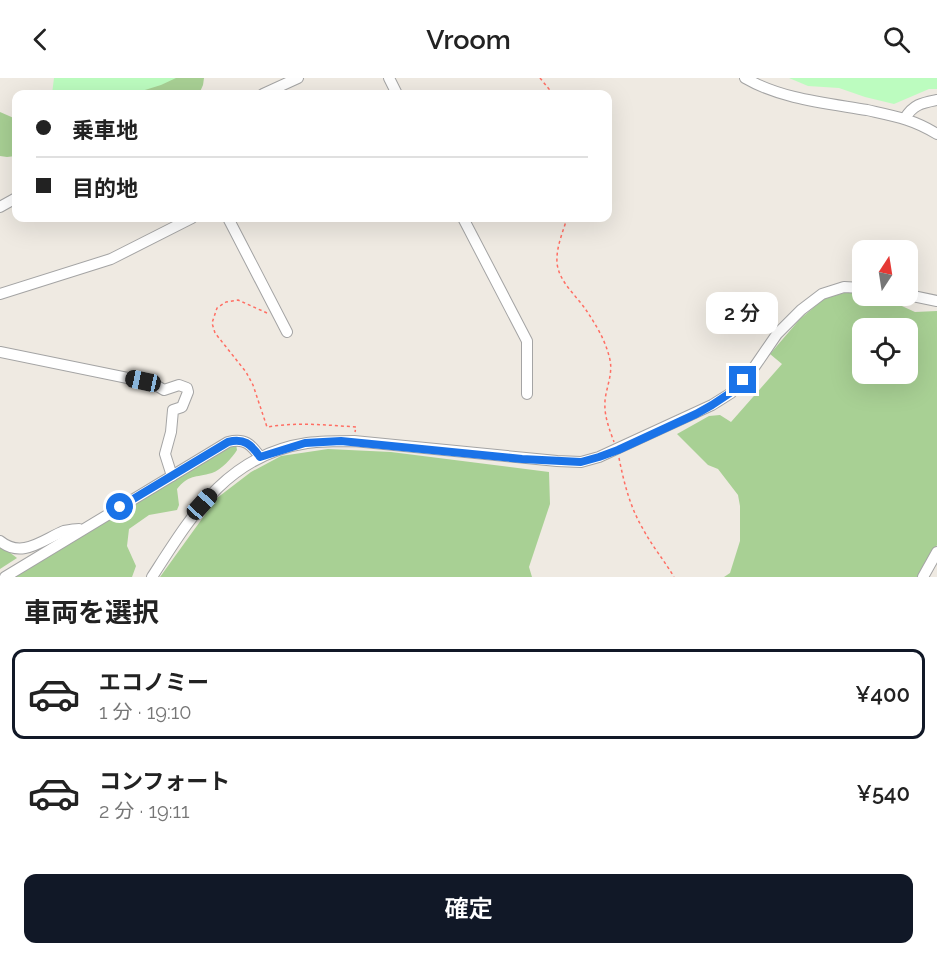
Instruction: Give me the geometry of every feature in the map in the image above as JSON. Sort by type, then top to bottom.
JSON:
[{"type":"street","points":[[272,90],[298,78]]},
{"type":"street","points":[[745,78],[768,90],[904,118],[937,134]]},
{"type":"street","points":[[904,118],[918,104],[937,100]]},
{"type":"street","points":[[0,294],[111,259],[184,222]]},
{"type":"street","points":[[230,222],[286,332]]},
{"type":"street","points":[[465,222],[527,341],[527,394]]},
{"type":"street","points":[[152,577],[193,515],[212,493],[228,478],[260,457],[305,443],[354,441],[557,461],[581,462],[599,457],[696,414],[730,393],[755,366],[777,334],[801,310],[822,294],[844,287],[852,287]]},
{"type":"street","points":[[918,297],[937,301]]},
{"type":"street","points":[[0,352],[143,381],[155,384],[164,390],[178,385],[187,388],[188,392],[182,407],[172,412],[171,432],[165,454],[172,476]]},
{"type":"street","points":[[4,577],[228,442],[240,440],[249,444],[260,457]]},
{"type":"street","points":[[0,542],[10,548],[23,549],[67,530],[85,528]]},
{"type":"street","points":[[929,572],[937,552]]},
{"type":"path","points":[[540,78],[550,90]]},
{"type":"path","points":[[566,222],[558,248],[559,269],[565,283],[596,325],[604,342],[610,362],[610,377],[605,402],[606,420],[618,450],[623,480],[643,529],[674,577]]},
{"type":"path","points":[[280,319],[238,300],[226,302],[217,308],[212,323],[215,333],[246,372],[253,385],[267,427],[283,424],[311,424],[356,427],[354,441]]},
{"type":"green space","points":[[54,78],[176,78],[145,90],[52,90]]},
{"type":"green space","points":[[116,78],[204,78],[201,90],[131,90]]},
{"type":"green space","points":[[789,78],[937,78],[937,89],[929,89],[894,104],[839,88],[808,86]]},
{"type":"green space","points":[[0,112],[12,117],[12,156],[0,156]]},
{"type":"green space","points":[[844,293],[852,293],[852,306],[902,306],[915,312],[937,311],[937,545],[919,577],[724,577],[730,573],[740,541],[738,495],[718,469],[708,465],[677,434],[709,416],[720,415],[731,422],[782,364],[770,354],[800,319],[825,298]]},
{"type":"green space","points":[[236,444],[237,450],[219,469],[193,477],[181,484],[177,489],[179,505],[177,510],[149,515],[129,529],[127,546],[136,566],[132,577],[14,577],[209,457]]},
{"type":"green space","points":[[328,449],[391,452],[549,472],[550,504],[529,567],[532,577],[160,577],[217,498],[251,472],[281,456]]},
{"type":"green space","points":[[0,545],[17,558],[0,569]]},
{"type":"route","points":[[120,507],[228,442],[240,440],[249,444],[260,457],[305,443],[354,441],[522,459],[581,462],[618,450],[696,414],[730,393],[743,380]]}]
